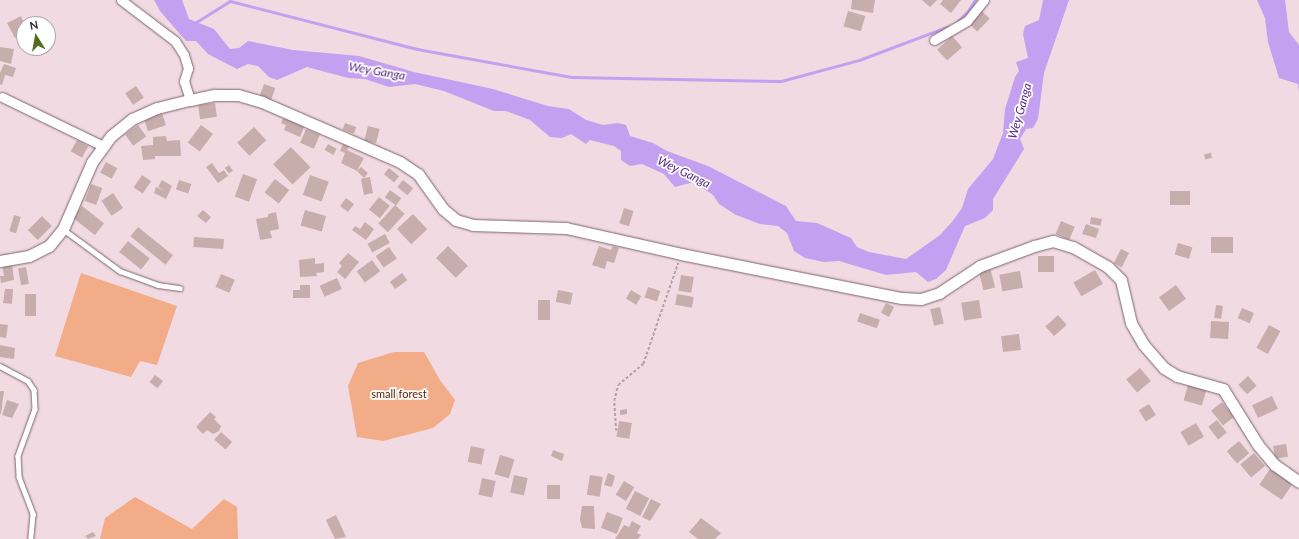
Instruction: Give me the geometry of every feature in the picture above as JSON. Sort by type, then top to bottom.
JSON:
[{"type":"street","points":[[121,0],[175,41],[184,55],[188,68],[184,82],[190,100]]},
{"type":"street","points":[[934,40],[967,21],[984,0]]},
{"type":"street","points":[[0,261],[29,256],[49,246],[63,230],[92,162],[111,136],[132,119],[158,108],[190,100],[214,95],[238,95],[262,102],[400,162],[418,174],[443,209],[456,220],[472,225],[566,228],[682,254],[902,298],[921,299],[939,293],[980,266],[1034,246],[1053,241],[1073,247],[1108,267],[1121,280],[1131,322],[1143,344],[1164,368],[1178,376],[1223,389],[1258,445],[1275,465],[1299,482]]},
{"type":"street","points":[[2,98],[103,146]]},
{"type":"lane","points":[[63,230],[120,271],[158,285],[180,288]]},
{"type":"lane","points":[[0,366],[28,381],[34,390],[35,410],[18,456],[19,477],[33,514],[31,539]]},
{"type":"path","points":[[616,431],[614,401],[618,385],[643,364],[682,254]]},
{"type":"green space","points":[[81,273],[177,306],[157,365],[140,361],[131,377],[55,356]]},
{"type":"green space","name":"small forest","points":[[394,352],[424,352],[440,380],[455,400],[450,414],[433,428],[383,441],[357,437],[348,386],[358,363]]},
{"type":"green space","points":[[135,497],[192,529],[224,499],[237,507],[238,539],[100,539],[105,518]]},
{"type":"water","name":"Wey Ganga","points":[[154,0],[182,0],[189,19],[214,29],[230,49],[239,48],[248,41],[293,50],[359,56],[414,72],[493,89],[548,106],[569,109],[586,120],[603,125],[618,123],[626,125],[630,136],[653,143],[667,151],[708,166],[786,206],[796,221],[817,223],[851,238],[857,247],[869,252],[906,259],[940,235],[952,222],[962,208],[968,189],[993,159],[1003,133],[1005,109],[1015,77],[1019,71],[1016,62],[1028,58],[1023,34],[1025,26],[1039,20],[1043,0],[1069,0],[1044,73],[1038,119],[1033,128],[1026,129],[1020,139],[1024,149],[993,199],[993,210],[985,218],[965,226],[946,270],[936,279],[928,282],[916,272],[886,275],[839,261],[824,262],[805,258],[794,251],[787,233],[778,226],[760,224],[736,215],[719,204],[713,195],[694,182],[675,187],[664,174],[642,164],[630,166],[621,160],[621,151],[614,146],[590,140],[586,144],[571,134],[562,138],[550,137],[530,120],[506,111],[494,111],[444,91],[415,84],[389,87],[365,79],[348,78],[307,67],[277,80],[269,77],[258,66],[248,64],[237,69],[208,54],[196,41],[186,41],[160,11]]},
{"type":"water","points":[[1257,0],[1285,0],[1289,32],[1299,45],[1299,92],[1298,84],[1279,78],[1268,42],[1265,18]]},
{"type":"building","points":[[852,0],[875,0],[873,13],[851,9]]},
{"type":"building","points":[[922,0],[937,0],[930,7]]},
{"type":"building","points":[[943,0],[961,0],[951,13],[940,4]]},
{"type":"building","points":[[848,11],[865,16],[861,31],[844,26]]},
{"type":"building","points":[[982,11],[990,19],[977,32],[969,24]]},
{"type":"building","points":[[16,18],[16,38],[15,38],[7,23]]},
{"type":"building","points":[[952,36],[962,47],[947,61],[937,49]]},
{"type":"building","points":[[0,47],[14,49],[11,64],[0,61]]},
{"type":"building","points":[[4,64],[16,68],[13,77],[5,75],[2,85],[0,84],[0,73]]},
{"type":"building","points":[[264,84],[275,88],[271,100],[260,96]]},
{"type":"building","points":[[136,86],[144,98],[133,105],[125,93]]},
{"type":"building","points":[[215,103],[217,117],[200,119],[198,105]]},
{"type":"building","points":[[162,113],[166,125],[148,131],[144,119]]},
{"type":"building","points":[[284,116],[305,125],[300,137],[284,130],[286,125],[281,123]]},
{"type":"building","points":[[345,123],[356,127],[354,134],[343,130]]},
{"type":"building","points":[[138,125],[146,136],[133,146],[125,134]]},
{"type":"building","points":[[201,125],[213,134],[200,152],[188,143]]},
{"type":"building","points":[[368,126],[380,129],[376,143],[364,141]]},
{"type":"building","points":[[254,127],[266,140],[249,156],[237,143]]},
{"type":"building","points":[[306,129],[320,135],[314,149],[300,143]]},
{"type":"building","points":[[166,136],[167,141],[180,140],[181,156],[155,156],[155,159],[143,160],[141,146],[153,145],[153,137]]},
{"type":"building","points":[[77,140],[88,146],[82,158],[71,151]]},
{"type":"building","points":[[328,144],[337,149],[333,155],[325,150]]},
{"type":"building","points":[[343,144],[349,146],[347,150],[364,158],[357,171],[341,163],[345,153],[340,151]]},
{"type":"building","points":[[291,147],[310,167],[292,185],[273,164]]},
{"type":"building","points":[[1211,153],[1212,158],[1205,159],[1204,154]]},
{"type":"building","points":[[106,162],[117,168],[112,179],[100,172]]},
{"type":"building","points":[[212,163],[219,173],[224,170],[228,176],[218,183],[206,167]]},
{"type":"building","points":[[229,165],[233,171],[229,174],[225,168]]},
{"type":"building","points":[[361,167],[368,173],[364,178],[357,171]]},
{"type":"building","points":[[389,168],[399,176],[394,182],[384,174]]},
{"type":"building","points":[[243,174],[257,179],[249,202],[235,197]]},
{"type":"building","points":[[142,175],[151,181],[143,194],[134,187]]},
{"type":"building","points":[[310,175],[329,182],[322,202],[303,195]]},
{"type":"building","points":[[370,177],[373,193],[364,195],[361,179]]},
{"type":"building","points":[[275,179],[289,190],[279,203],[265,192]]},
{"type":"building","points":[[162,180],[172,186],[166,199],[154,193],[156,187],[165,191],[158,187]]},
{"type":"building","points":[[179,180],[191,184],[188,194],[176,190]]},
{"type":"building","points":[[403,180],[413,188],[407,195],[397,187]]},
{"type":"building","points":[[91,184],[102,188],[96,205],[85,201]]},
{"type":"building","points":[[390,190],[401,198],[396,206],[385,197]]},
{"type":"building","points":[[1170,191],[1190,191],[1190,205],[1170,205]]},
{"type":"building","points":[[113,193],[123,208],[111,216],[101,201]]},
{"type":"building","points":[[379,197],[390,206],[380,218],[369,209]]},
{"type":"building","points":[[346,198],[354,204],[348,212],[340,206]]},
{"type":"building","points":[[395,205],[405,214],[388,232],[378,224]]},
{"type":"building","points":[[82,206],[104,223],[95,235],[73,218]]},
{"type":"building","points":[[624,208],[634,211],[629,226],[619,223]]},
{"type":"building","points":[[203,210],[211,217],[206,223],[197,216]]},
{"type":"building","points":[[305,210],[326,216],[322,231],[301,225]]},
{"type":"building","points":[[276,212],[279,229],[270,231],[272,238],[260,240],[256,219],[268,217],[268,214]]},
{"type":"building","points":[[413,214],[427,229],[411,244],[397,229]]},
{"type":"building","points":[[14,215],[21,217],[16,233],[9,231]]},
{"type":"building","points":[[42,216],[52,226],[38,240],[28,230]]},
{"type":"building","points":[[1091,217],[1102,219],[1101,226],[1090,224]]},
{"type":"building","points":[[1061,221],[1075,227],[1069,240],[1056,234]]},
{"type":"building","points":[[365,222],[374,229],[366,240],[352,230],[355,226],[360,229]]},
{"type":"building","points":[[1086,224],[1099,229],[1096,238],[1082,234]]},
{"type":"building","points":[[138,227],[173,255],[165,265],[130,236]]},
{"type":"building","points":[[385,234],[390,243],[372,252],[368,244]]},
{"type":"building","points":[[194,237],[224,239],[223,249],[193,247]]},
{"type":"building","points":[[1211,237],[1233,237],[1233,253],[1211,253]]},
{"type":"building","points":[[128,241],[150,259],[141,270],[119,252]]},
{"type":"building","points":[[1178,243],[1192,247],[1189,259],[1175,255]]},
{"type":"building","points":[[448,246],[468,266],[456,278],[436,258]]},
{"type":"building","points":[[599,246],[611,250],[613,246],[619,248],[614,263],[607,261],[605,269],[592,265]]},
{"type":"building","points":[[389,247],[397,259],[384,268],[376,256]]},
{"type":"building","points":[[1121,249],[1129,253],[1122,267],[1114,263]]},
{"type":"building","points":[[348,253],[359,262],[345,279],[337,272],[342,266],[339,263]]},
{"type":"building","points":[[1038,256],[1054,256],[1054,272],[1038,272]]},
{"type":"building","points":[[315,258],[315,264],[324,263],[324,272],[316,273],[317,276],[300,277],[299,260]]},
{"type":"building","points":[[372,260],[380,271],[365,282],[357,271]]},
{"type":"building","points":[[12,264],[14,280],[1,283],[0,276],[4,276],[2,265]]},
{"type":"building","points":[[26,267],[29,284],[21,285],[18,268]]},
{"type":"building","points":[[990,267],[995,287],[983,290],[978,270]]},
{"type":"building","points":[[1095,270],[1103,284],[1081,296],[1073,283]]},
{"type":"building","points":[[1020,271],[1023,288],[1002,291],[999,275]]},
{"type":"building","points":[[402,273],[407,280],[395,289],[390,282]]},
{"type":"building","points":[[221,274],[235,280],[229,293],[216,287]]},
{"type":"building","points":[[681,275],[694,277],[691,293],[678,291]]},
{"type":"building","points":[[337,278],[342,289],[325,297],[320,286]]},
{"type":"building","points":[[300,285],[310,285],[310,298],[293,298],[293,290],[300,290]]},
{"type":"building","points":[[1176,285],[1186,299],[1169,311],[1159,297]]},
{"type":"building","points":[[648,287],[660,291],[657,301],[645,297]]},
{"type":"building","points":[[5,289],[13,289],[12,304],[3,303]]},
{"type":"building","points":[[558,290],[573,293],[570,305],[556,302]]},
{"type":"building","points":[[631,290],[641,296],[636,305],[626,299]]},
{"type":"building","points":[[25,294],[36,294],[36,316],[25,316]]},
{"type":"building","points":[[677,294],[694,297],[692,308],[675,305]]},
{"type":"building","points":[[538,300],[550,300],[550,320],[538,320]]},
{"type":"building","points":[[979,300],[982,318],[964,321],[961,303]]},
{"type":"building","points":[[886,303],[894,307],[889,317],[881,313]]},
{"type":"building","points":[[1216,305],[1223,306],[1221,319],[1214,318]]},
{"type":"building","points":[[940,307],[944,324],[934,326],[930,309]]},
{"type":"building","points":[[1242,308],[1254,313],[1250,323],[1238,318]]},
{"type":"building","points":[[860,313],[880,320],[877,328],[857,322]]},
{"type":"building","points":[[1058,315],[1067,325],[1054,336],[1045,326]]},
{"type":"building","points":[[1211,321],[1229,322],[1228,339],[1210,338]]},
{"type":"building","points":[[0,324],[8,325],[6,338],[0,337]]},
{"type":"building","points":[[1269,325],[1280,331],[1268,354],[1256,348]]},
{"type":"building","points":[[1019,334],[1021,350],[1003,352],[1001,336]]},
{"type":"building","points":[[0,345],[15,348],[14,359],[0,357]]},
{"type":"building","points":[[1140,368],[1151,381],[1137,393],[1126,380]]},
{"type":"building","points":[[155,375],[163,381],[158,388],[150,382]]},
{"type":"building","points":[[1248,376],[1257,386],[1247,394],[1238,385]]},
{"type":"building","points":[[1188,385],[1206,390],[1202,406],[1184,400]]},
{"type":"building","points":[[0,391],[4,391],[1,414],[0,414]]},
{"type":"building","points":[[1272,396],[1278,409],[1258,418],[1252,405]]},
{"type":"building","points":[[7,400],[19,404],[12,418],[2,415]]},
{"type":"building","points":[[1222,402],[1234,417],[1223,426],[1211,411]]},
{"type":"building","points":[[1149,404],[1156,415],[1146,421],[1139,410]]},
{"type":"building","points":[[627,409],[627,414],[620,415],[620,410]]},
{"type":"building","points":[[210,412],[216,417],[214,419],[221,426],[219,431],[213,434],[207,430],[203,434],[196,427]]},
{"type":"building","points":[[1217,420],[1227,433],[1218,439],[1208,427]]},
{"type":"building","points":[[619,421],[632,423],[629,439],[616,437]]},
{"type":"building","points":[[1196,423],[1204,437],[1188,446],[1180,432]]},
{"type":"building","points":[[221,432],[232,442],[225,449],[214,439]]},
{"type":"building","points":[[1239,441],[1249,453],[1237,464],[1227,451]]},
{"type":"building","points":[[1286,444],[1288,457],[1275,459],[1273,446]]},
{"type":"building","points":[[471,446],[485,449],[481,465],[468,462]]},
{"type":"building","points":[[553,450],[564,454],[562,461],[551,456]]},
{"type":"building","points":[[1254,453],[1265,466],[1251,478],[1240,465]]},
{"type":"building","points":[[500,455],[514,459],[509,478],[494,474]]},
{"type":"building","points":[[1270,469],[1292,484],[1282,500],[1259,485]]},
{"type":"building","points":[[608,473],[615,476],[612,487],[604,485]]},
{"type":"building","points":[[514,475],[528,478],[524,496],[510,493]]},
{"type":"building","points":[[590,475],[603,477],[600,497],[587,495]]},
{"type":"building","points":[[482,478],[496,481],[492,498],[478,495]]},
{"type":"building","points":[[624,481],[634,487],[626,501],[616,495]]},
{"type":"building","points":[[547,485],[560,485],[560,499],[547,499]]},
{"type":"building","points":[[635,491],[649,498],[640,516],[626,509]]},
{"type":"building","points":[[651,499],[661,504],[650,521],[642,517]]},
{"type":"building","points":[[582,506],[594,506],[595,529],[582,528],[580,519]]},
{"type":"building","points":[[607,512],[623,518],[617,534],[601,528]]},
{"type":"building","points":[[336,515],[346,537],[335,539],[326,520]]},
{"type":"building","points":[[701,518],[721,533],[715,539],[698,539],[689,532]]},
{"type":"building","points":[[632,521],[641,526],[637,533],[641,535],[638,539],[615,539],[624,525],[629,527]]},
{"type":"building","points":[[93,532],[96,536],[88,539],[85,536]]},
{"type":"waterway","points":[[956,23],[968,11],[975,0]]},
{"type":"waterway","points":[[193,24],[230,1],[417,49],[571,77],[781,81],[859,60],[949,26]]}]
